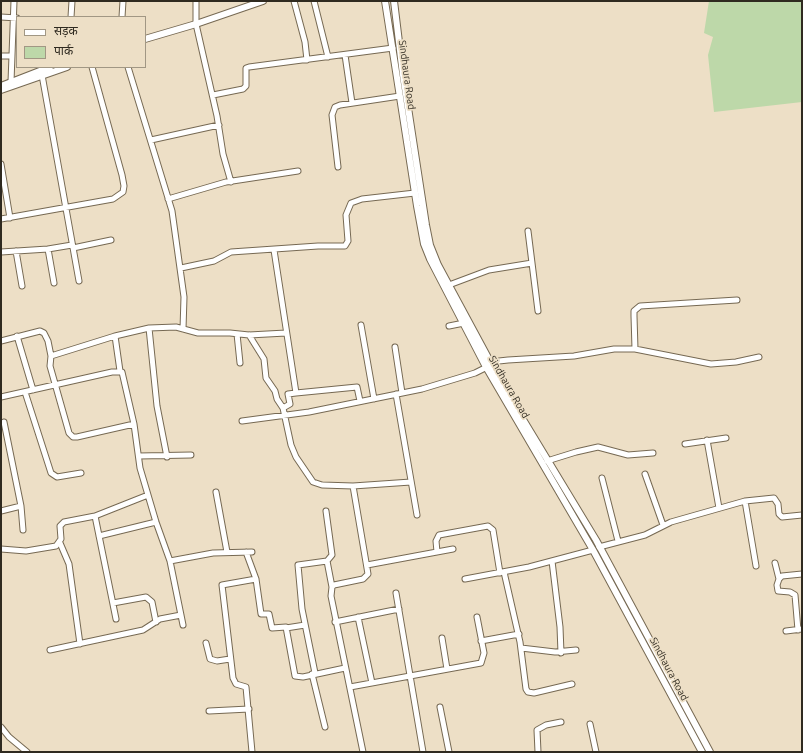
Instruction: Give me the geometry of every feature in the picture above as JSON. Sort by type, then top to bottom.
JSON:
[{"type":"street","points":[[11,82],[15,18],[14,1]]},
{"type":"street","points":[[71,16],[72,1]]},
{"type":"street","points":[[122,16],[123,1]]},
{"type":"street","points":[[196,1],[196,24],[219,125],[223,154],[231,182]]},
{"type":"street","points":[[146,39],[196,24],[263,1]]},
{"type":"street","points":[[294,1],[305,42],[307,60]]},
{"type":"street","points":[[314,1],[328,58]]},
{"type":"street","name":"Sindhaura Road","points":[[385,1],[415,193],[424,244],[430,259],[464,323],[593,550],[702,752]]},
{"type":"street","points":[[394,1],[402,75],[430,245],[489,366],[599,546],[710,752]]},
{"type":"street","points":[[1,17],[15,18]]},
{"type":"street","points":[[212,95],[243,89],[246,86],[246,68],[249,67],[328,58],[393,48]]},
{"type":"street","points":[[345,55],[352,103]]},
{"type":"street","points":[[1,56],[12,56]]},
{"type":"street","points":[[1,86],[47,68]]},
{"type":"street","points":[[1,90],[64,68]]},
{"type":"street","points":[[1,219],[66,209],[113,199],[119,196],[124,186],[92,68]]},
{"type":"street","points":[[128,68],[168,199],[181,268],[184,297],[183,329]]},
{"type":"street","points":[[42,75],[79,281]]},
{"type":"street","points":[[338,167],[333,111],[340,105],[400,96]]},
{"type":"street","points":[[151,140],[219,125]]},
{"type":"street","points":[[1,164],[10,218]]},
{"type":"street","points":[[168,199],[231,182],[298,171]]},
{"type":"street","points":[[181,268],[209,262],[223,257],[227,253],[318,246],[345,246],[348,241],[346,215],[351,203],[362,198],[415,193]]},
{"type":"street","points":[[528,230],[538,311]]},
{"type":"street","points":[[1,252],[48,250],[111,240]]},
{"type":"street","points":[[48,250],[54,283]]},
{"type":"street","points":[[274,250],[296,393]]},
{"type":"street","points":[[16,251],[22,286]]},
{"type":"street","points":[[449,285],[482,271],[532,263]]},
{"type":"street","points":[[635,349],[634,311],[640,306],[737,300]]},
{"type":"street","points":[[449,326],[464,323]]},
{"type":"street","points":[[361,325],[374,399]]},
{"type":"street","points":[[52,356],[115,336],[149,328],[176,327],[198,333],[286,333]]},
{"type":"street","points":[[149,328],[157,406],[167,457]]},
{"type":"street","points":[[1,341],[40,331],[44,333],[52,356],[50,366],[69,433],[73,436],[77,437],[134,424]]},
{"type":"street","points":[[237,334],[240,363]]},
{"type":"street","points":[[249,334],[264,359],[266,378],[276,391],[277,399],[283,408],[286,416],[291,445],[296,457],[313,482],[322,485],[353,486],[411,482]]},
{"type":"street","points":[[17,336],[33,390]]},
{"type":"street","points":[[115,336],[120,371],[123,374],[148,495],[170,561],[183,625]]},
{"type":"street","points":[[395,348],[402,393]]},
{"type":"street","points":[[242,421],[286,416],[402,393],[468,376],[489,366],[508,360],[566,357],[614,349],[635,349],[710,364],[736,362],[759,357]]},
{"type":"street","points":[[1,397],[56,383],[120,371]]},
{"type":"street","points":[[283,408],[290,404],[288,394],[357,387],[360,401]]},
{"type":"street","points":[[25,392],[51,473],[57,477],[82,473]]},
{"type":"street","points":[[396,394],[417,515]]},
{"type":"street","points":[[4,422],[21,506],[23,530]]},
{"type":"street","points":[[685,444],[726,438]]},
{"type":"street","points":[[707,440],[719,508]]},
{"type":"street","points":[[548,461],[598,447],[628,455],[653,453]]},
{"type":"street","points":[[139,456],[167,457],[191,455]]},
{"type":"street","points":[[645,474],[663,526]]},
{"type":"street","points":[[602,478],[618,542]]},
{"type":"street","points":[[332,587],[339,583],[366,577],[367,565],[353,486]]},
{"type":"street","points":[[216,492],[227,552]]},
{"type":"street","points":[[80,644],[69,564],[60,542],[60,526],[64,522],[95,516],[148,495]]},
{"type":"street","points":[[599,546],[645,535],[663,526],[745,501],[774,498],[778,504],[779,514],[782,517],[802,515]]},
{"type":"street","points":[[745,501],[756,566]]},
{"type":"street","points":[[1,510],[21,506]]},
{"type":"street","points":[[325,727],[313,674],[298,565],[327,561],[332,555],[326,511]]},
{"type":"street","points":[[95,516],[116,619]]},
{"type":"street","points":[[99,536],[156,522]]},
{"type":"street","points":[[437,552],[436,541],[439,535],[488,526],[493,530],[502,572],[519,634],[523,679],[528,692],[534,693],[572,684]]},
{"type":"street","points":[[1,549],[26,551],[44,549],[56,546],[60,542]]},
{"type":"street","points":[[367,565],[453,549]]},
{"type":"street","points":[[465,579],[552,561],[593,550]]},
{"type":"street","points":[[170,561],[213,553],[249,552],[256,579],[261,614],[269,614],[272,628],[306,626]]},
{"type":"street","points":[[327,561],[332,587],[331,596],[363,752]]},
{"type":"street","points":[[552,561],[560,627],[561,653]]},
{"type":"street","points":[[774,563],[779,578],[777,585],[778,591],[790,592],[795,595],[800,630],[786,631]]},
{"type":"street","points":[[779,578],[802,574]]},
{"type":"street","points":[[252,752],[246,687],[234,681],[230,659],[222,585],[256,579]]},
{"type":"street","points":[[396,593],[423,752]]},
{"type":"street","points":[[113,603],[146,597],[152,602],[156,622]]},
{"type":"street","points":[[336,622],[399,609]]},
{"type":"street","points":[[50,650],[143,630],[156,622],[181,615]]},
{"type":"street","points":[[358,617],[372,683]]},
{"type":"street","points":[[350,688],[410,675],[481,663],[484,653],[477,617]]},
{"type":"street","points":[[286,628],[295,676],[345,668]]},
{"type":"street","points":[[482,641],[519,634]]},
{"type":"street","points":[[442,638],[447,669]]},
{"type":"street","points":[[206,642],[210,660],[217,661],[230,659]]},
{"type":"street","points":[[521,648],[561,653],[576,650]]},
{"type":"street","points":[[440,707],[449,752]]},
{"type":"street","points":[[209,711],[249,709]]},
{"type":"street","points":[[538,752],[537,730],[546,725],[560,722]]},
{"type":"street","points":[[590,724],[596,752]]},
{"type":"street","points":[[1,726],[9,737],[27,752]]},
{"type":"green space","points":[[709,1],[802,1],[802,102],[714,112],[708,55],[713,37],[704,33]]}]
